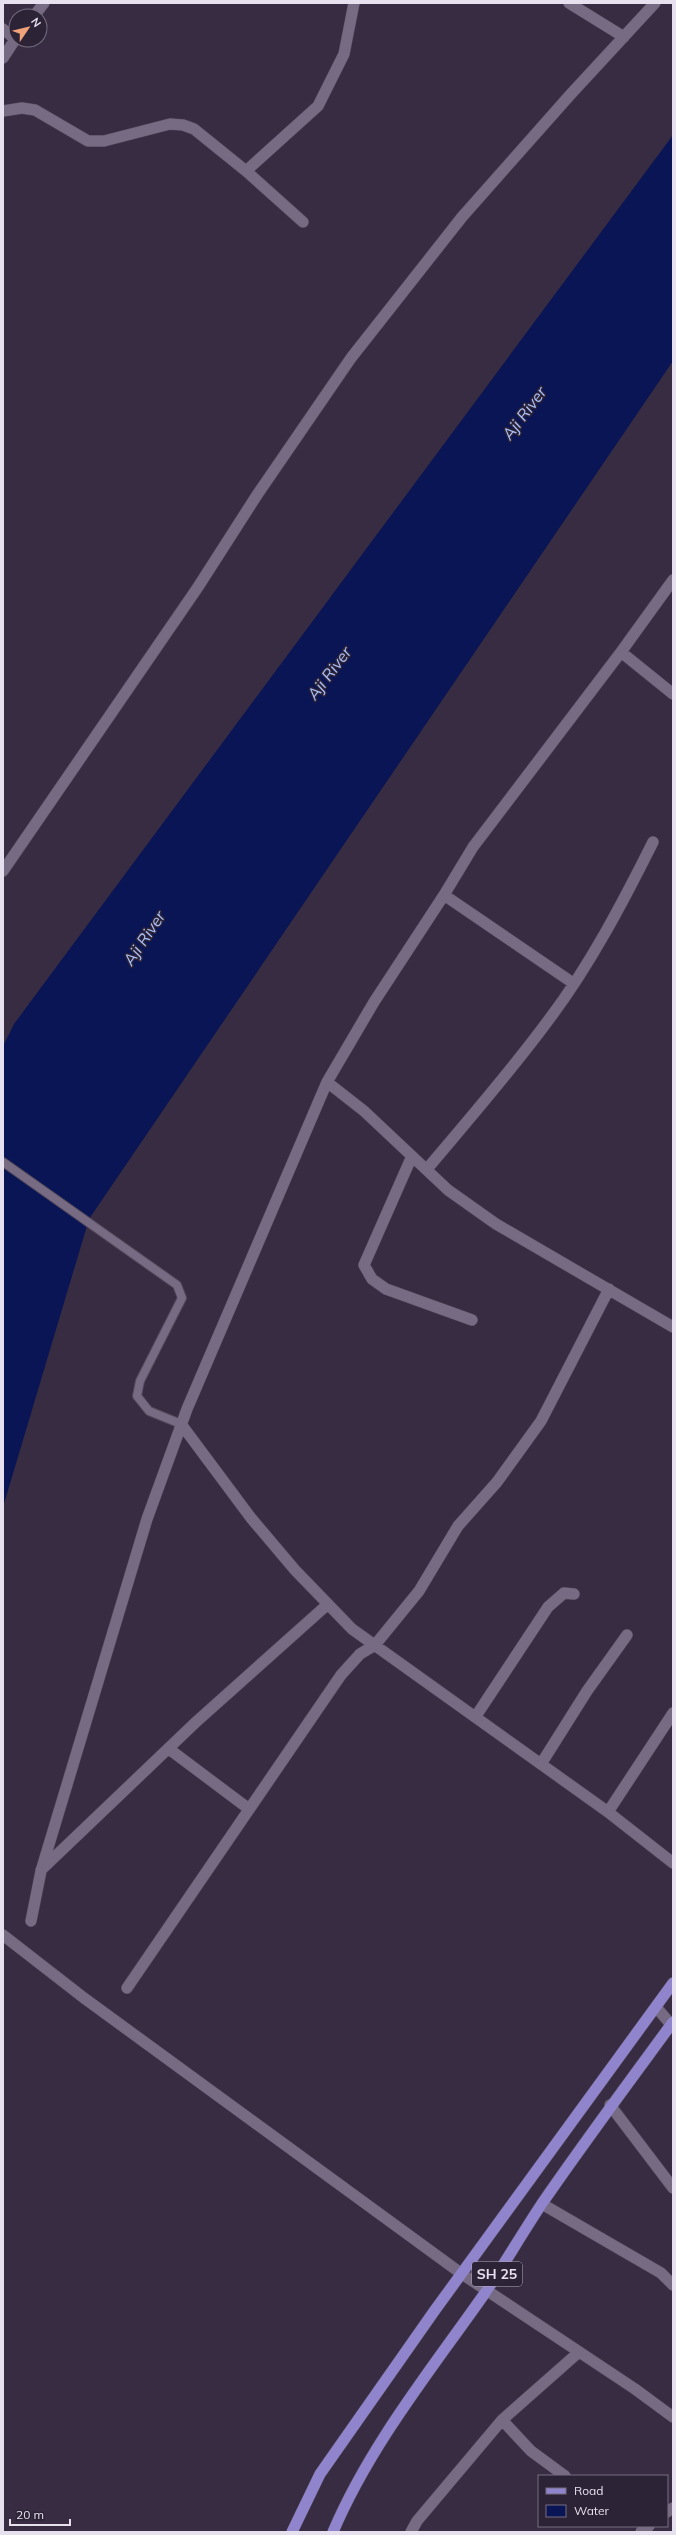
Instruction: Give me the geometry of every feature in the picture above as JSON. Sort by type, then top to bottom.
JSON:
[{"type":"main road","points":[[292,2532],[320,2474],[462,2274],[673,1983]]},
{"type":"main road","name":"SH 25","points":[[333,2532],[350,2492],[382,2439],[486,2290],[542,2204],[610,2105],[672,2025]]},
{"type":"street","points":[[246,171],[318,106],[344,54],[354,3]]},
{"type":"street","points":[[569,3],[624,38]]},
{"type":"street","points":[[3,871],[198,587],[257,495],[351,358],[462,217],[570,95],[655,3]]},
{"type":"street","points":[[3,58],[10,48]]},
{"type":"street","points":[[3,111],[22,108],[35,110],[88,141],[104,141],[170,124],[183,125],[194,130],[246,171],[302,222]]},
{"type":"street","points":[[31,1921],[41,1871],[147,1518],[182,1424],[326,1082],[374,1002],[444,895],[473,847],[621,652],[673,580]]},
{"type":"street","points":[[621,652],[673,694]]},
{"type":"street","points":[[427,1169],[497,1087],[551,1017],[626,897],[653,842]]},
{"type":"street","points":[[444,895],[573,982]]},
{"type":"street","points":[[326,1082],[364,1111],[448,1190],[496,1224],[609,1289],[673,1328]]},
{"type":"street","points":[[412,1156],[364,1265],[372,1279],[386,1289],[472,1320]]},
{"type":"street","points":[[127,1988],[341,1675],[360,1654],[375,1645],[419,1591],[458,1526],[497,1482],[541,1421],[609,1289]]},
{"type":"street","points":[[182,1424],[251,1518],[352,1629],[476,1716],[520,1750],[608,1812],[673,1863]]},
{"type":"street","points":[[476,1716],[548,1607],[564,1593],[574,1594]]},
{"type":"street","points":[[41,1871],[169,1749],[328,1604]]},
{"type":"street","points":[[541,1764],[587,1691],[627,1635]]},
{"type":"street","points":[[608,1812],[673,1713]]},
{"type":"street","points":[[169,1749],[249,1809]]},
{"type":"street","points":[[6,1938],[84,1998],[462,2274],[635,2389],[673,2417]]},
{"type":"street","points":[[656,2007],[672,2025]]},
{"type":"street","points":[[610,2105],[673,2188]]},
{"type":"street","points":[[542,2204],[660,2273],[673,2285]]},
{"type":"street","points":[[411,2532],[417,2521],[502,2420],[579,2352]]},
{"type":"street","points":[[502,2420],[531,2450],[563,2475]]},
{"type":"lane","points":[[3,1162],[177,1285],[182,1298],[140,1381],[137,1396],[149,1412],[182,1424]]},
{"type":"water","name":"Aji River","points":[[673,135],[673,361],[89,1219],[3,1507],[3,1046],[14,1024]]}]
